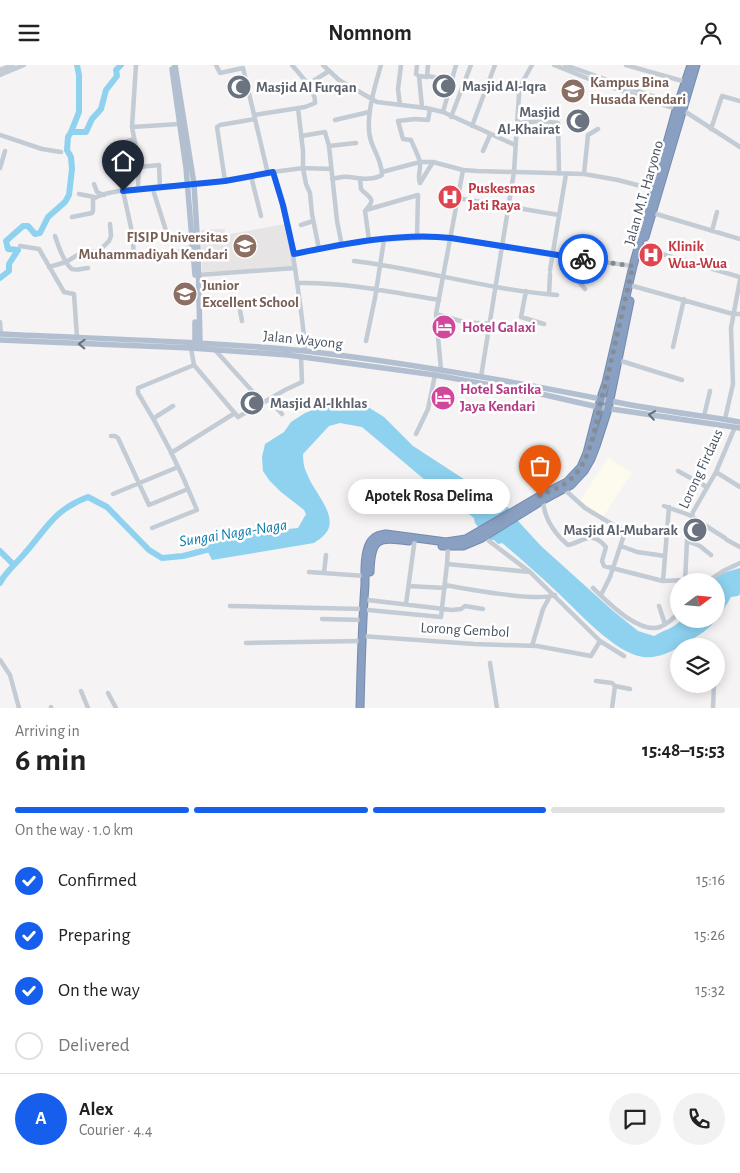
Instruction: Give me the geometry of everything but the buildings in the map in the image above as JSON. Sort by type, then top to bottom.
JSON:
[{"type":"highway","name":"Jalan M.T. Haryono","points":[[483,537],[540,496],[567,482],[575,475],[588,453],[633,266],[657,190],[691,65]]},
{"type":"highway","name":"Jalan M.T. Haryono","points":[[680,108],[696,65]]},
{"type":"highway","name":"Jalan M.T. Haryono","points":[[516,514],[576,481],[591,459],[608,409],[633,286],[653,213],[657,190]]},
{"type":"highway","points":[[360,708],[365,576],[368,547],[373,538],[386,534],[448,547],[463,546],[483,537]]},
{"type":"highway","points":[[365,708],[362,620],[368,600],[370,569],[375,544],[384,539],[457,542],[483,537]]},
{"type":"main road","points":[[173,65],[179,124],[191,185],[197,341]]},
{"type":"main road","points":[[173,65],[191,185],[198,275],[197,341]]},
{"type":"main road","name":"Jalan Wayong","points":[[0,334],[77,337],[215,350],[303,354],[541,394],[608,409],[737,427]]},
{"type":"main road","name":"Jalan Wayong","points":[[0,340],[197,341],[441,370],[740,422]]},
{"type":"street","points":[[0,70],[13,65]]},
{"type":"street","points":[[0,75],[24,65]]},
{"type":"street","points":[[136,65],[132,127],[139,167],[138,189]]},
{"type":"street","points":[[190,348],[194,365],[238,417],[302,382],[303,324],[294,254],[283,205],[270,173],[254,117],[243,68],[222,73],[219,72],[216,65]]},
{"type":"street","points":[[225,181],[216,127],[313,105],[316,102],[313,92],[292,65]]},
{"type":"street","points":[[324,65],[339,80],[381,103],[422,107],[443,113],[515,145]]},
{"type":"street","points":[[381,65],[370,112],[369,127],[371,141],[379,159],[382,172]]},
{"type":"street","points":[[400,105],[398,89],[402,65]]},
{"type":"street","points":[[417,65],[422,107]]},
{"type":"street","points":[[427,76],[428,65]]},
{"type":"street","points":[[443,113],[456,65]]},
{"type":"street","points":[[451,117],[471,65]]},
{"type":"street","points":[[472,126],[495,65]]},
{"type":"street","points":[[481,377],[514,172],[519,94],[523,81],[532,65]]},
{"type":"street","points":[[554,65],[670,107],[680,108]]},
{"type":"street","points":[[565,65],[672,103],[740,147]]},
{"type":"street","points":[[626,65],[686,82]]},
{"type":"street","points":[[308,85],[329,71]]},
{"type":"street","points":[[419,76],[451,81]]},
{"type":"street","points":[[711,129],[722,95],[740,101]]},
{"type":"street","points":[[298,108],[303,168],[310,193],[319,249]]},
{"type":"street","points":[[430,109],[428,120],[398,121],[403,139],[411,140],[420,162],[418,179],[420,183],[433,162]]},
{"type":"street","points":[[335,120],[370,112]]},
{"type":"street","points":[[518,123],[542,121],[558,123],[559,174]]},
{"type":"street","points":[[132,127],[179,124]]},
{"type":"street","points":[[584,174],[588,135],[598,129]]},
{"type":"street","points":[[301,136],[325,132],[329,146],[342,246]]},
{"type":"street","points":[[0,135],[42,149],[61,152]]},
{"type":"street","points":[[483,151],[490,135]]},
{"type":"street","points":[[115,146],[133,139]]},
{"type":"street","points":[[329,146],[356,143]]},
{"type":"street","points":[[109,163],[136,150]]},
{"type":"street","points":[[0,168],[1,157],[5,151]]},
{"type":"street","points":[[332,179],[378,177],[382,175],[382,172],[420,162],[433,162],[463,169],[584,174],[657,190]]},
{"type":"street","points":[[139,167],[159,165],[160,187]]},
{"type":"street","points":[[79,195],[94,197],[138,189],[225,181],[303,168],[331,169]]},
{"type":"street","points":[[441,370],[436,314],[463,169]]},
{"type":"street","points":[[549,294],[552,255],[566,174]]},
{"type":"street","points":[[251,177],[261,216]]},
{"type":"street","points":[[360,179],[362,190],[371,197],[372,201],[366,210]]},
{"type":"street","points":[[94,184],[97,191],[105,195]]},
{"type":"street","points":[[115,259],[134,255],[132,232],[123,191]]},
{"type":"street","points":[[154,193],[169,240],[173,241],[192,234]]},
{"type":"street","points":[[366,210],[418,195],[416,237]]},
{"type":"street","points":[[72,217],[92,213],[94,197]]},
{"type":"street","points":[[457,198],[558,215]]},
{"type":"street","points":[[366,210],[370,240]]},
{"type":"street","points":[[712,231],[717,211]]},
{"type":"street","points":[[653,213],[740,239]]},
{"type":"street","points":[[301,225],[313,221]]},
{"type":"street","points":[[49,267],[66,261],[84,251],[100,251],[111,236],[110,225]]},
{"type":"street","points":[[55,236],[60,250],[73,269],[88,268]]},
{"type":"street","points":[[294,254],[370,240],[416,237],[451,238],[633,266]]},
{"type":"street","points":[[366,341],[384,240]]},
{"type":"street","points":[[20,246],[39,249],[65,293],[75,295],[77,337]]},
{"type":"street","points":[[160,259],[194,246]]},
{"type":"street","points":[[642,248],[740,279],[731,328],[733,384],[725,419]]},
{"type":"street","points":[[579,258],[577,279],[585,289]]},
{"type":"street","points":[[354,261],[381,264],[496,286],[557,295]]},
{"type":"street","points":[[198,275],[295,268]]},
{"type":"street","points":[[297,283],[320,282],[439,300]]},
{"type":"street","points":[[633,286],[733,314],[740,313]]},
{"type":"street","points":[[526,291],[521,317],[544,324]]},
{"type":"street","points":[[673,347],[684,299]]},
{"type":"street","points":[[199,305],[221,307],[261,301]]},
{"type":"street","points":[[239,305],[242,321]]},
{"type":"street","points":[[436,314],[464,322],[490,324]]},
{"type":"street","points":[[0,322],[0,334]]},
{"type":"street","points":[[215,350],[263,403]]},
{"type":"street","points":[[618,360],[682,380]]},
{"type":"street","points":[[152,528],[196,511],[178,467],[154,418],[138,393],[138,388],[194,365]]},
{"type":"street","points":[[416,434],[428,409],[435,375]]},
{"type":"street","points":[[704,416],[710,391]]},
{"type":"street","points":[[269,400],[282,414]]},
{"type":"street","points":[[154,418],[173,406]]},
{"type":"street","points":[[171,453],[235,413]]},
{"type":"street","name":"Lorong Firdaus","points":[[685,573],[687,541],[692,516],[696,505],[716,472],[737,427]]},
{"type":"street","points":[[112,436],[118,438],[149,505],[188,489]]},
{"type":"street","points":[[113,494],[178,467]]},
{"type":"street","points":[[678,471],[707,487]]},
{"type":"street","points":[[716,472],[740,487]]},
{"type":"street","points":[[564,489],[579,504],[625,532],[613,569],[601,595]]},
{"type":"street","points":[[543,500],[546,517],[551,526],[570,545],[585,537],[602,542],[607,549],[602,561],[603,565],[663,581],[670,581]]},
{"type":"street","points":[[663,581],[666,506],[692,516],[740,547]]},
{"type":"street","points":[[483,537],[530,572],[600,641],[624,656]]},
{"type":"street","points":[[406,604],[415,540]]},
{"type":"street","points":[[687,541],[712,555]]},
{"type":"street","points":[[621,546],[647,554],[665,556]]},
{"type":"street","points":[[230,606],[365,609],[440,618],[448,547]]},
{"type":"street","points":[[324,573],[326,555]]},
{"type":"street","points":[[720,573],[740,563]]},
{"type":"street","points":[[447,564],[530,572]]},
{"type":"street","points":[[309,572],[365,576]]},
{"type":"street","points":[[409,586],[445,587],[549,598],[555,595]]},
{"type":"street","points":[[593,588],[638,624],[652,628],[665,624],[670,620]]},
{"type":"street","points":[[532,646],[543,609],[549,598]]},
{"type":"street","points":[[368,600],[442,609],[460,609],[465,606],[483,609]]},
{"type":"street","points":[[659,606],[665,624]]},
{"type":"street","points":[[322,619],[362,620]]},
{"type":"street","name":"Lorong Gembol","points":[[246,643],[363,638],[532,646],[591,656],[600,641]]},
{"type":"street","points":[[0,660],[10,675],[19,708]]},
{"type":"street","points":[[490,663],[497,708]]},
{"type":"street","points":[[596,681],[612,683],[615,686],[630,689]]},
{"type":"street","points":[[612,708],[615,686]]},
{"type":"street","points":[[82,691],[88,708]]},
{"type":"street","points":[[108,693],[116,708]]},
{"type":"street","points":[[714,693],[714,708]]},
{"type":"shaded area","name":"FISIP Universitas Muhammadiyah Kendari","points":[[285,224],[294,268],[202,272],[201,230],[225,229],[225,235]]},
{"type":"shaded area","points":[[608,457],[632,473],[603,517],[580,501]]},
{"type":"water","points":[[338,404],[368,407],[384,417],[413,446],[510,509],[541,546],[638,631],[654,636],[671,628],[709,628],[695,638],[670,638],[670,652],[654,657],[643,657],[620,648],[596,630],[502,543],[498,544],[494,540],[488,540],[475,523],[474,518],[362,427],[340,423],[329,426],[303,454],[307,473],[330,519],[325,534],[314,543],[212,560],[205,546],[237,534],[298,528],[306,514],[304,510],[269,480],[263,471],[262,457],[265,444],[284,432],[291,422],[305,413],[325,405]]},
{"type":"water","points":[[740,568],[740,594],[731,597],[725,607],[725,573],[723,573]]},
{"type":"waterway","points":[[71,132],[79,112],[79,75],[77,65]]},
{"type":"waterway","points":[[0,278],[9,271],[9,264],[18,250],[8,249],[6,241],[23,226],[28,226],[35,234],[40,233],[48,217],[65,202],[69,195],[72,169],[71,157],[67,150],[68,137],[71,132],[86,132],[92,119],[101,109],[106,90],[117,76],[116,70],[121,65]]},
{"type":"waterway","name":"Sungai Naga-Naga","points":[[0,583],[8,571],[59,513],[88,497],[107,507],[149,550],[162,558],[183,556],[214,548]]},
{"type":"waterway","points":[[0,551],[14,565]]},
{"type":"way so far","points":[[540,496],[567,482],[575,475],[588,453],[633,266],[583,259]]},
{"type":"place","name":"Masjid Al-Iqra","points":[[444,86]]},
{"type":"place","name":"Masjid Al Furqan","points":[[239,87]]},
{"type":"place","name":"Kampus Bina Husada Kendari","points":[[573,91]]},
{"type":"place","name":"Masjid Al-Khairat","points":[[578,121]]},
{"type":"place","name":"Puskesmas Jati Raya","points":[[450,197]]},
{"type":"place","name":"FISIP Universitas Muhammadiyah Kendari","points":[[245,246]]},
{"type":"place","name":"Klinik Wua-Wua","points":[[651,255]]},
{"type":"place","name":"Junior Excellent School","points":[[185,294]]},
{"type":"place","name":"Hotel Galaxi","points":[[444,327]]},
{"type":"place","name":"Hotel Santika Jaya Kendari","points":[[443,398]]},
{"type":"place","name":"Masjid Al-Ikhlas","points":[[252,403]]},
{"type":"place","name":"Apotek Rosa Delima","points":[[540,496]]},
{"type":"place","name":"Masjid Al-Mubarak","points":[[695,530]]},
{"type":"route","points":[[123,191],[225,181],[273,172],[283,205],[294,254],[370,240],[430,236],[583,259]]}]
